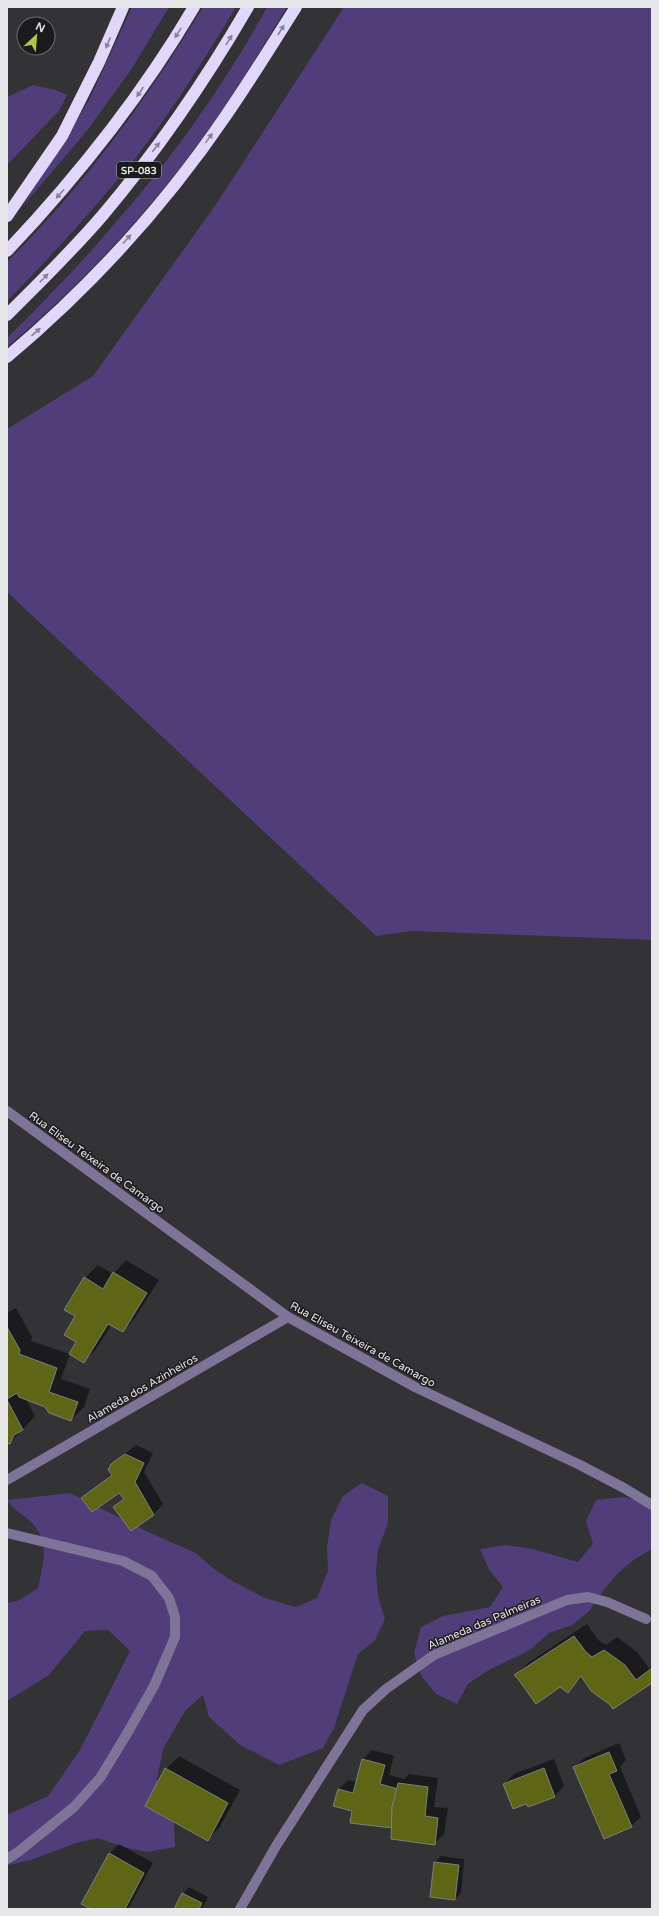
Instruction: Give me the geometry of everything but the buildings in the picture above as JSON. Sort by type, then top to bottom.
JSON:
[{"type":"highway","points":[[7,216],[62,136],[99,62],[123,7]]},
{"type":"highway","points":[[7,251],[64,190],[105,139],[137,96],[194,7]]},
{"type":"highway","name":"SP-083","points":[[7,315],[101,217],[134,176],[196,94],[248,7]]},
{"type":"highway","points":[[7,357],[55,315],[90,281],[162,200],[227,115],[296,7]]},
{"type":"street","name":"Rua Eliseu Teixeira de Camargo","points":[[7,1111],[288,1317],[415,1387],[580,1465],[624,1488],[652,1505]]},
{"type":"street","name":"Alameda dos Azinheiros","points":[[7,1480],[288,1317]]},
{"type":"street","points":[[7,1533],[123,1561],[152,1576],[169,1598],[175,1616],[174,1637],[154,1686],[126,1737],[100,1778],[74,1807],[18,1852],[7,1859]]},
{"type":"street","name":"Alameda das Palmeiras","points":[[240,1909],[276,1846],[363,1710],[386,1689],[434,1655],[567,1600],[588,1598],[607,1602],[646,1619]]},
{"type":"shaded area","points":[[132,7],[169,7],[131,70],[86,132],[22,207],[89,100]]},
{"type":"shaded area","points":[[203,7],[236,7],[187,86],[133,161],[72,233],[7,301],[7,262],[62,203],[113,140],[160,75]]},
{"type":"shaded area","points":[[267,7],[287,7],[228,102],[185,162],[138,219],[88,272],[35,323],[7,347],[7,338],[81,262],[116,223],[181,141],[212,98]]},
{"type":"shaded area","points":[[344,7],[652,7],[652,940],[412,931],[376,936],[7,592],[7,429],[93,376],[217,203]]},
{"type":"shaded area","points":[[33,85],[56,90],[67,95],[59,111],[7,165],[7,97]]},
{"type":"shaded area","points":[[362,1483],[388,1496],[388,1523],[378,1550],[376,1572],[378,1596],[385,1619],[375,1640],[358,1654],[334,1728],[323,1748],[279,1765],[240,1745],[209,1717],[203,1695],[185,1711],[163,1749],[157,1779],[161,1804],[174,1824],[175,1847],[147,1852],[123,1847],[98,1838],[76,1843],[31,1860],[9,1865],[7,1863],[7,1815],[48,1796],[80,1750],[130,1651],[108,1630],[85,1631],[49,1675],[7,1701],[7,1603],[18,1601],[38,1588],[44,1553],[41,1536],[37,1529],[7,1500],[70,1493],[148,1532],[196,1553],[214,1569],[234,1582],[265,1598],[296,1607],[317,1598],[328,1571],[327,1547],[331,1520],[343,1496]]},
{"type":"shaded area","points":[[624,1497],[652,1504],[652,1549],[635,1559],[618,1573],[589,1611],[572,1625],[549,1633],[530,1650],[487,1671],[468,1684],[457,1704],[436,1694],[422,1677],[414,1653],[421,1627],[443,1616],[490,1607],[503,1587],[489,1570],[480,1549],[505,1545],[529,1548],[578,1562],[593,1544],[586,1521],[596,1500]]}]
